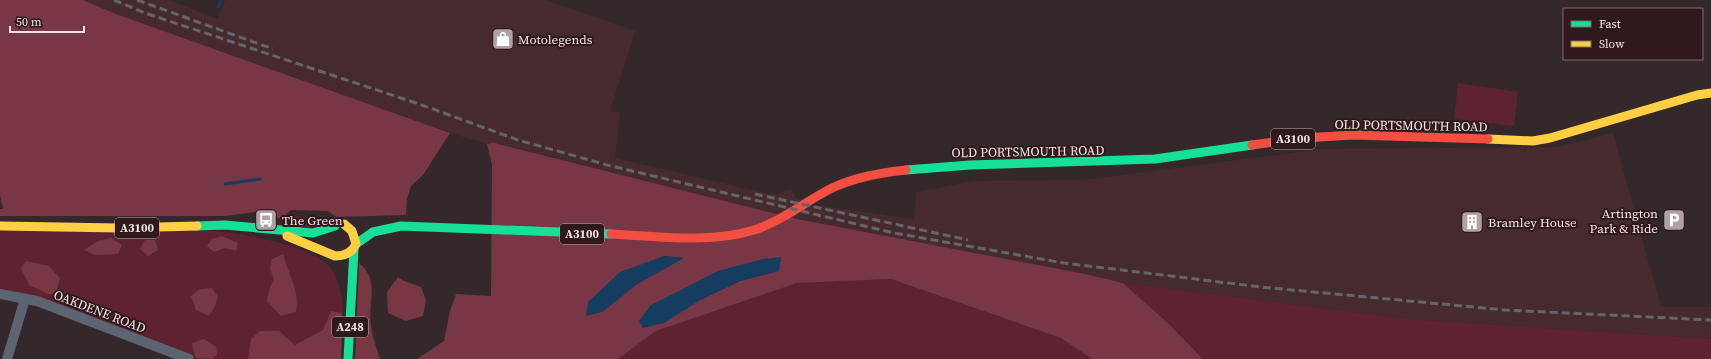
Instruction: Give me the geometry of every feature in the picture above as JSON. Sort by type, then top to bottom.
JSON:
[{"type":"main road","name":"OLD PORTSMOUTH ROAD","points":[[355,246],[373,232],[401,226],[683,237],[719,236],[762,227],[829,189],[849,180],[871,174],[910,169],[987,164],[1100,163],[1154,160],[1285,140],[1329,136],[1380,134],[1533,141],[1550,138],[1697,95],[1711,93]]},
{"type":"main road","points":[[339,225],[352,231],[355,246],[345,255],[332,255],[325,241],[329,230],[339,225],[363,223],[401,226]]},
{"type":"main road","name":"A3100","points":[[0,226],[119,228],[225,225],[314,233],[339,225]]},
{"type":"main road","name":"A3100","points":[[273,230],[332,255]]},
{"type":"main road","name":"A248","points":[[348,359],[350,295],[355,246]]},
{"type":"main road","name":"A248","points":[[332,255],[343,271],[350,295]]},
{"type":"street","name":"OAKDENE ROAD","points":[[0,294],[38,301],[190,359]]},
{"type":"street","points":[[7,359],[25,299]]},
{"type":"shaded area","points":[[0,0],[83,0],[116,14],[450,133],[423,175],[411,186],[407,199],[406,215],[336,217],[328,211],[291,210],[281,219],[261,211],[226,216],[0,216],[0,209],[3,209],[0,195]]},
{"type":"shaded area","points":[[83,0],[169,0],[217,19],[225,0],[546,0],[635,31],[610,111],[620,113],[615,158],[774,195],[791,189],[796,198],[814,205],[914,219],[916,192],[974,181],[1083,180],[1323,149],[1557,147],[1613,133],[1661,307],[1711,307],[1711,339],[1408,319],[1123,283],[797,219],[494,143],[487,144],[450,133],[116,14]]},
{"type":"shaded area","points":[[1458,83],[1518,92],[1514,126],[1454,119]]},
{"type":"shaded area","points":[[494,143],[797,219],[1085,274],[1123,283],[1170,325],[1203,359],[1092,359],[1061,338],[891,279],[797,283],[656,331],[618,359],[417,359],[444,341],[450,311],[456,294],[491,296],[492,165],[487,144]],"holes":[[[664,256],[683,258],[637,284],[602,312]],[[763,259],[778,271],[740,281],[700,300],[664,323]]]},
{"type":"shaded area","points":[[286,214],[308,218],[311,229],[288,225],[280,221],[277,217],[281,219]]},
{"type":"shaded area","points":[[204,230],[241,234],[294,247],[323,261],[332,270],[337,280],[343,313],[341,359],[200,359],[0,291],[0,231]]},
{"type":"shaded area","points":[[222,236],[238,243],[236,251],[225,248],[214,252],[207,246],[212,239]]},
{"type":"shaded area","points":[[111,238],[122,245],[118,254],[95,255],[84,250],[98,241]]},
{"type":"shaded area","points":[[145,240],[155,240],[158,250],[148,256],[140,249]]},
{"type":"shaded area","points":[[283,254],[295,289],[297,304],[296,312],[281,316],[267,301],[269,290],[274,279],[270,269],[272,259]]},
{"type":"shaded area","points":[[26,261],[49,266],[60,278],[56,294],[48,294],[29,285],[21,268]]},
{"type":"shaded area","points":[[359,263],[370,277],[372,293],[370,317],[371,326],[373,338],[380,359],[355,359]]},
{"type":"shaded area","points":[[398,277],[404,281],[421,287],[426,300],[423,316],[406,321],[388,313],[387,292]]},
{"type":"shaded area","points":[[891,279],[1061,338],[1092,359],[618,359],[656,331],[797,283]]},
{"type":"shaded area","points":[[1123,283],[1408,319],[1711,339],[1711,359],[1203,359],[1170,325]]},
{"type":"shaded area","points":[[212,288],[218,297],[209,316],[196,310],[191,296],[200,289]]},
{"type":"shaded area","points":[[331,311],[342,313],[341,359],[248,359],[251,339],[260,331],[279,331],[295,345],[323,330]]},
{"type":"shaded area","points":[[204,339],[216,347],[217,354],[212,359],[195,358],[192,343]]},
{"type":"water","points":[[664,256],[684,258],[637,284],[602,312],[586,316],[588,302],[620,272]]},
{"type":"water","points":[[781,257],[779,271],[740,281],[700,300],[664,323],[643,328],[639,321],[651,305],[718,271],[763,259]]},
{"type":"waterway","points":[[218,7],[221,0]]},
{"type":"waterway","points":[[225,184],[260,179]]},
{"type":"railway","points":[[114,0],[145,13],[419,104],[518,140],[607,165],[894,233],[1064,263],[1261,287],[1505,310],[1711,320]]},
{"type":"railway","points":[[137,0],[273,49]]},
{"type":"railway","points":[[755,194],[968,240]]},
{"type":"traffic: fast","points":[[906,170],[970,165],[1155,159],[1252,145]]},
{"type":"traffic: fast","points":[[197,226],[225,225],[313,233],[335,226]]},
{"type":"traffic: fast","points":[[356,244],[373,232],[401,226],[611,234]]},
{"type":"traffic: fast","points":[[348,359],[354,249]]},
{"type":"traffic: slow","points":[[1488,139],[1533,141],[1550,138],[1697,95],[1711,93]]},
{"type":"traffic: slow","points":[[287,236],[335,256],[342,255],[350,252],[356,244],[352,231],[344,224]]},
{"type":"traffic: slow","points":[[0,226],[119,228],[197,226]]},
{"type":"traffic: jam","points":[[1252,145],[1303,138],[1354,135],[1488,139]]},
{"type":"traffic: jam","points":[[611,234],[683,238],[719,237],[737,234],[764,226],[841,184],[868,176],[906,170]]},
{"type":"place","name":"Motolegends","points":[[503,39]]},
{"type":"place","name":"The Green","points":[[266,220]]},
{"type":"place","name":"Artington Park & Ride","points":[[1674,220]]},
{"type":"place","name":"Bramley House","points":[[1472,222]]}]
